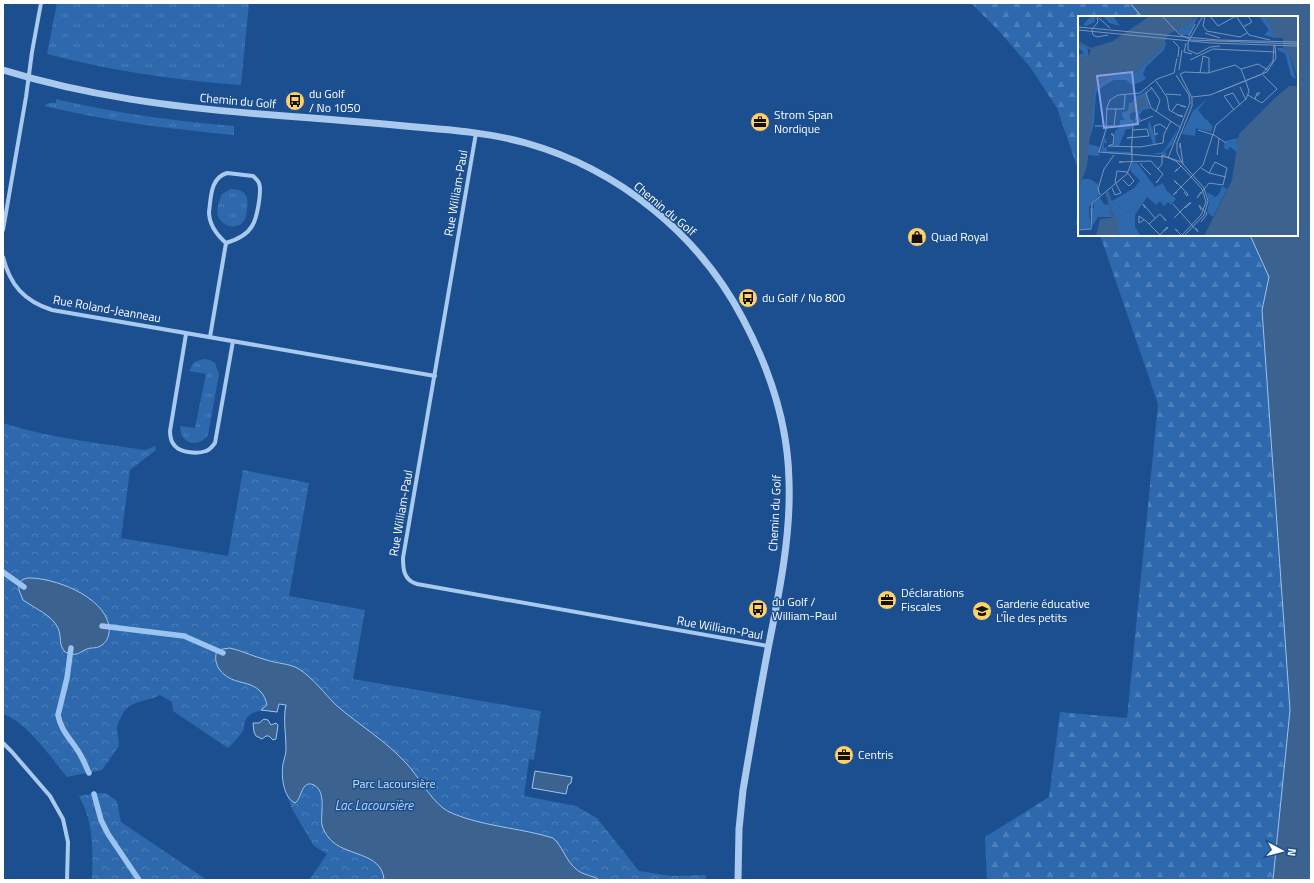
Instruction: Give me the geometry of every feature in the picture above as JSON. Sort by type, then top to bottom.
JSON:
[{"type":"street","points":[[3,230],[41,3]]},
{"type":"street","name":"Chemin du Golf","points":[[3,70],[28,78],[102,95],[147,102],[248,113],[410,126],[476,133],[526,143],[555,153],[585,166],[621,187],[667,222],[690,243],[719,279],[737,308],[758,351],[777,402],[788,459],[789,501],[786,550],[743,790],[739,829],[738,880]]},
{"type":"street","name":"Rue William-Paul","points":[[476,133],[403,558],[404,572],[408,580],[417,584],[768,646]]},
{"type":"street","points":[[233,173],[253,176],[259,183],[260,193],[257,211],[252,227],[240,238],[226,243],[218,234],[208,212],[215,183],[222,175],[227,174],[233,173]]},
{"type":"street","points":[[210,337],[226,243]]},
{"type":"street","name":"Rue Roland-Jeanneau","points":[[3,257],[10,278],[17,288],[33,303],[42,307],[64,313],[435,376]]},
{"type":"street","points":[[186,334],[170,431],[172,442],[178,449],[185,451],[207,451],[215,443],[233,341]]},
{"type":"street","points":[[3,743],[50,796],[63,819],[68,842],[68,880]]},
{"type":"green space","points":[[57,3],[249,3],[241,85],[143,74],[47,54]]},
{"type":"green space","points":[[971,3],[1130,3],[1141,16],[1078,16],[1078,169],[1057,108],[1030,67],[999,31]]},
{"type":"green space","points":[[56,99],[145,116],[234,126],[234,135],[139,124],[44,106],[49,103],[56,103]]},
{"type":"green space","points":[[231,189],[243,192],[247,197],[245,220],[238,226],[224,224],[217,213],[222,194]]},
{"type":"green space","points":[[1100,236],[1250,236],[1269,277],[1262,310],[1290,710],[1273,880],[987,880],[985,837],[1049,797],[1060,712],[1127,718],[1158,404]]},
{"type":"green space","points":[[204,359],[215,363],[219,374],[208,435],[204,439],[195,443],[186,440],[183,437],[180,426],[195,428],[206,374],[189,371],[194,362]]},
{"type":"green space","name":"Parc Lacoursière","points":[[3,423],[38,433],[92,442],[145,450],[155,446],[156,450],[130,470],[121,538],[228,556],[243,470],[309,483],[289,596],[365,610],[353,679],[541,711],[534,760],[529,759],[524,796],[576,806],[597,818],[639,871],[672,876],[706,875],[706,880],[311,880],[310,879],[327,854],[314,846],[292,809],[284,786],[282,774],[286,751],[285,705],[279,704],[277,712],[260,711],[249,716],[245,721],[243,731],[228,748],[173,711],[172,702],[160,695],[139,702],[125,710],[118,722],[117,727],[119,746],[102,770],[67,777],[38,741],[21,724],[3,714]]},
{"type":"green space","points":[[106,793],[117,801],[121,822],[207,880],[92,880],[92,837],[88,816],[79,796]]},
{"type":"water","points":[[1130,3],[1311,3],[1311,880],[1273,880],[1290,710],[1262,310],[1269,277],[1250,236],[1298,236],[1298,16],[1141,16]]},
{"type":"water","points":[[27,578],[50,581],[63,585],[88,597],[105,615],[109,626],[109,634],[106,641],[100,646],[87,649],[77,654],[65,652],[58,628],[52,619],[23,600],[19,590],[19,584],[22,580]]},
{"type":"water","name":"Lac Lacoursière","points":[[230,648],[262,659],[299,669],[314,681],[336,705],[398,755],[411,768],[433,798],[445,810],[476,821],[553,838],[576,869],[581,873],[599,880],[384,880],[382,871],[377,864],[370,859],[336,844],[329,838],[322,825],[322,798],[318,788],[314,785],[307,785],[304,787],[295,803],[288,796],[285,791],[282,774],[286,751],[286,705],[279,704],[277,712],[261,710],[267,705],[263,694],[260,691],[255,687],[229,678],[219,669],[216,660],[217,650]]},
{"type":"water","points":[[264,719],[268,720],[271,725],[276,723],[278,725],[276,739],[273,740],[269,736],[266,736],[262,739],[256,736],[253,723],[259,723]]},
{"type":"water","points":[[535,771],[572,777],[566,794],[532,788]]},
{"type":"waterway","points":[[3,572],[24,587]]},
{"type":"waterway","points":[[102,626],[184,636],[223,653]]},
{"type":"waterway","points":[[71,648],[67,678],[58,715],[64,731],[81,756],[89,773]]},
{"type":"waterway","points":[[94,794],[101,820],[108,834],[139,880]]},
{"type":"place","name":"du Golf / No 1050","points":[[295,101]]},
{"type":"place","name":"Strom Span Nordique","points":[[760,122]]},
{"type":"place","name":"Quad Royal","points":[[917,237]]},
{"type":"place","name":"du Golf / No 800","points":[[748,298]]},
{"type":"place","name":"Déclarations Fiscales","points":[[887,600]]},
{"type":"place","name":"du Golf / William-Paul","points":[[758,609]]},
{"type":"place","name":"Garderie éducative L'Île des petits","points":[[982,611]]},
{"type":"place","name":"Centris","points":[[844,755]]}]
